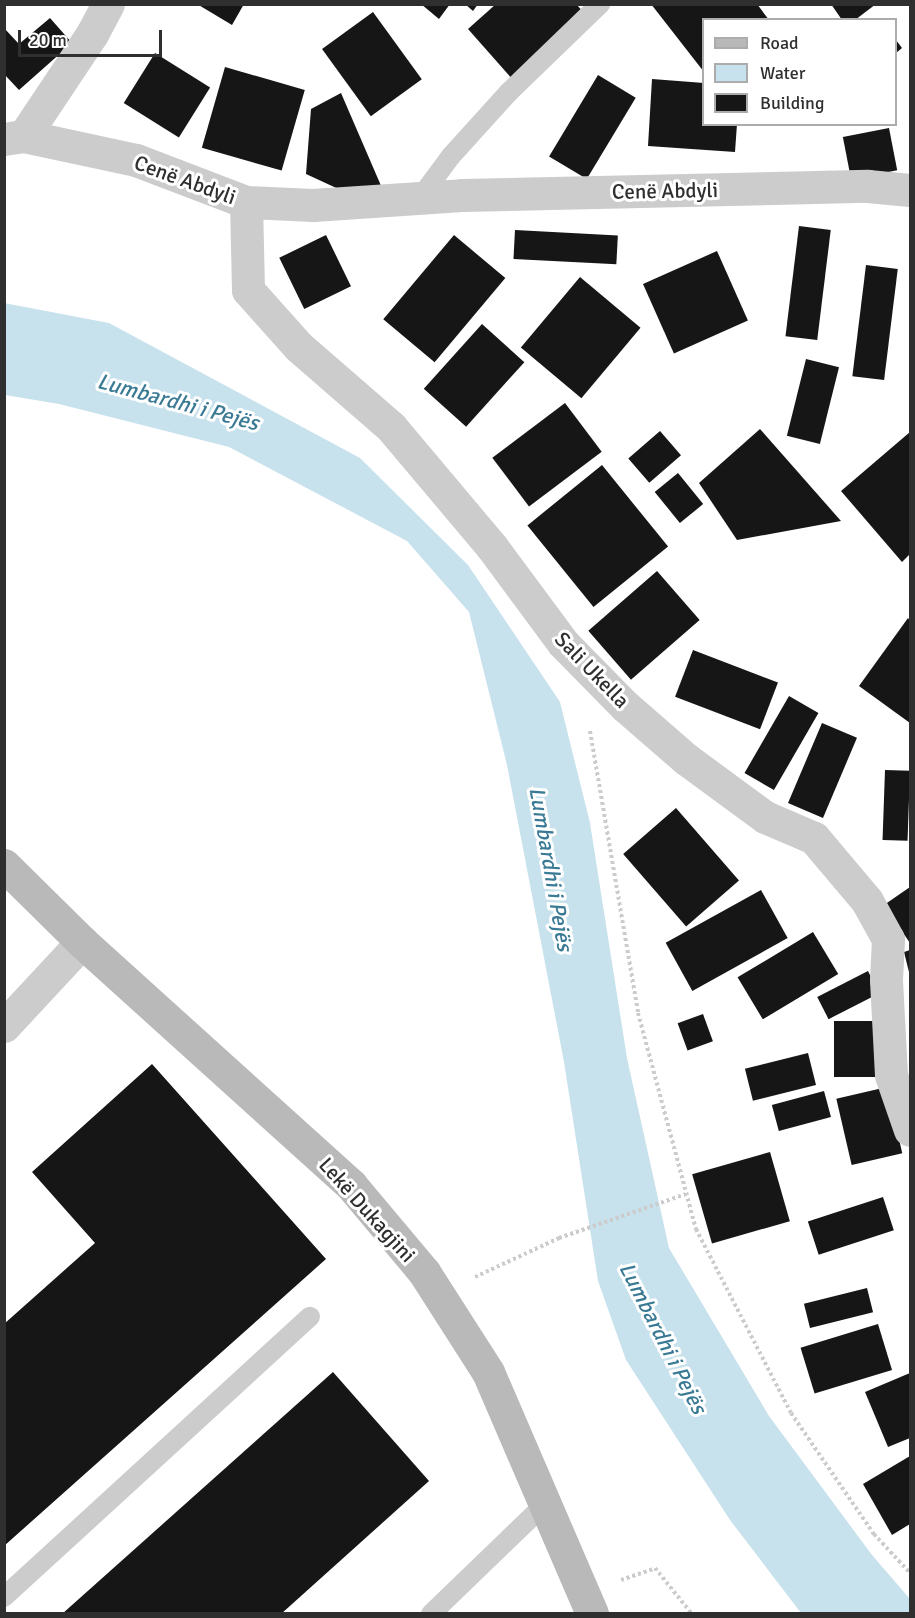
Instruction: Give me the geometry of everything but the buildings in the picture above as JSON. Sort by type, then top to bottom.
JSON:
[{"type":"street","points":[[14,137],[92,34],[108,4]]},
{"type":"street","name":"Cenë Abdyli","points":[[14,137],[136,160],[246,202],[313,205],[420,198],[868,186],[910,190]]},
{"type":"street","name":"Sali Ukella","points":[[246,202],[248,290],[299,347],[391,427],[492,547],[563,643],[625,706],[686,759],[765,817],[814,838],[867,901],[888,939],[886,980],[891,1075],[910,1130]]},
{"type":"street","name":"Lekë Dukagjini","points":[[4,865],[82,942],[351,1185],[439,1294],[488,1372],[588,1603]]},
{"type":"street","points":[[4,1026],[82,942]]},
{"type":"lane","points":[[420,198],[451,156],[509,92],[600,4]]},
{"type":"lane","points":[[4,1597],[310,1317]]},
{"type":"lane","points":[[431,1614],[545,1504]]},
{"type":"path","points":[[579,660],[638,1013],[696,1229],[791,1413],[874,1534],[910,1573]]},
{"type":"path","points":[[439,1294],[559,1238],[686,1194]]},
{"type":"path","points":[[588,1603],[655,1568],[692,1614]]},
{"type":"water","name":"Lumbardhi i Pejës","points":[[4,303],[109,323],[360,458],[468,565],[560,702],[590,823],[627,1058],[669,1248],[769,1416],[872,1555],[910,1599],[910,1613],[801,1613],[730,1520],[626,1360],[598,1281],[564,1062],[507,765],[469,612],[407,541],[229,447],[59,404],[5,395]]}]
